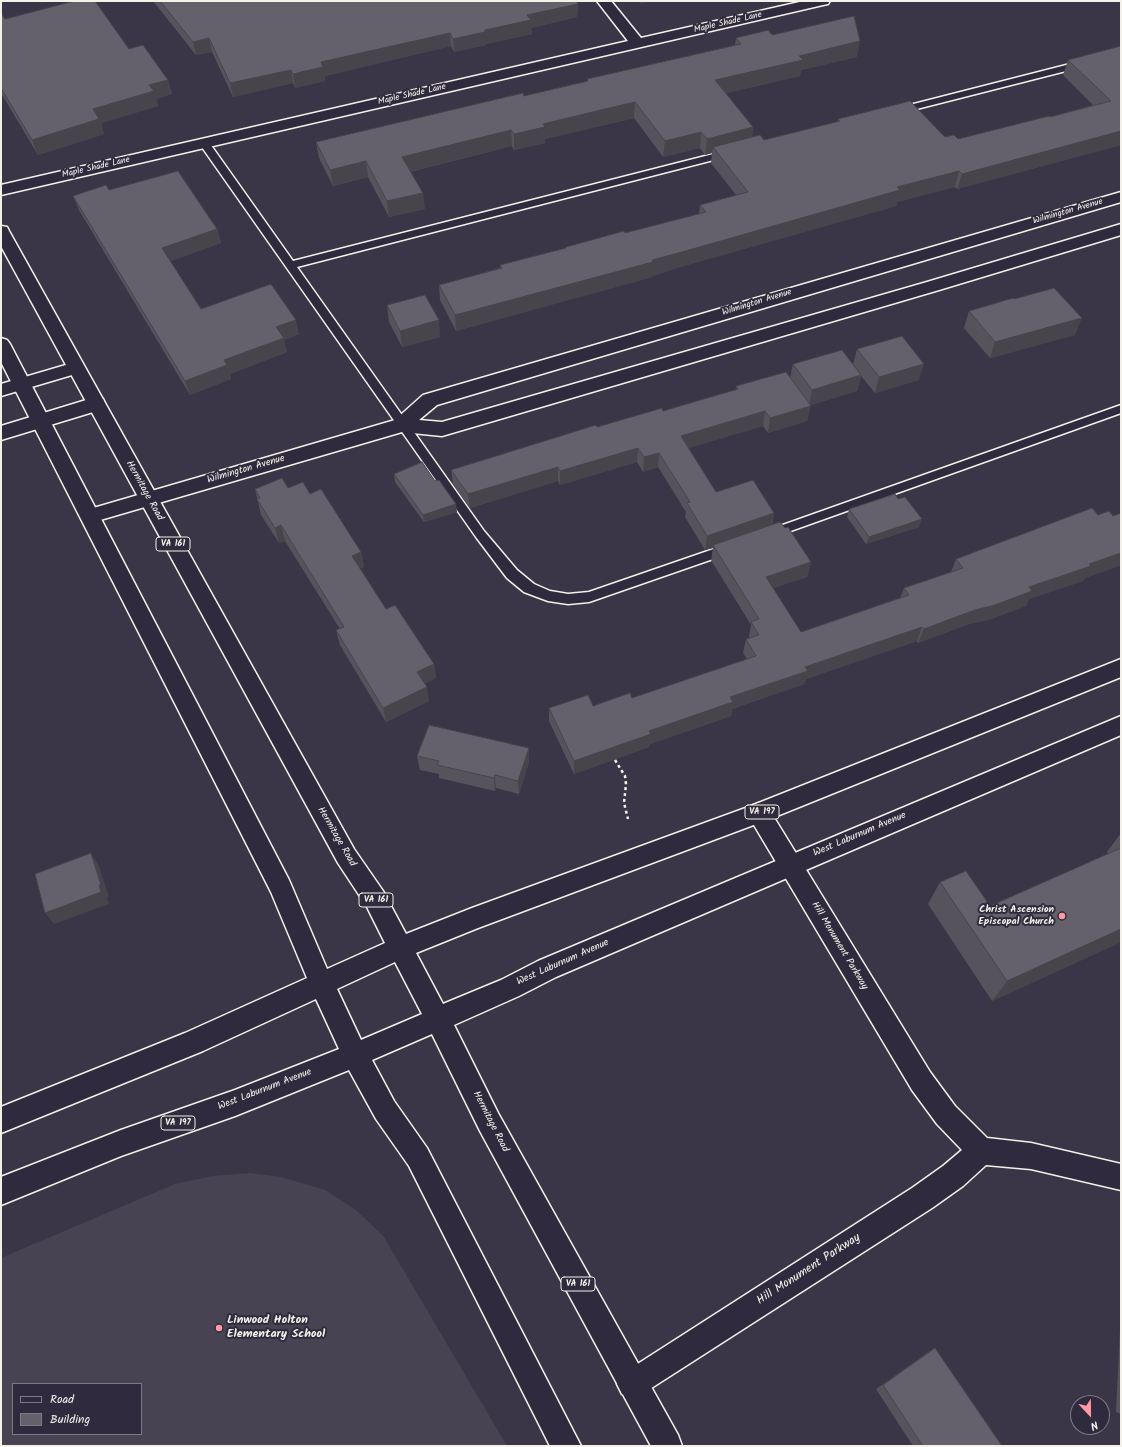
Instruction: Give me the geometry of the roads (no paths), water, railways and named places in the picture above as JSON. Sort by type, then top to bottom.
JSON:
[{"type":"main road","points":[[604,1],[637,43]]},
{"type":"main road","name":"Maple Shade Lane","points":[[1,190],[823,1]]},
{"type":"main road","name":"Wilmington Avenue","points":[[90,516],[402,425],[442,429],[872,286],[1121,197]]},
{"type":"main road","name":"Wilmington Avenue","points":[[402,425],[430,400],[872,286],[1121,229]]},
{"type":"main road","name":"Hermitage Road","points":[[1,231],[346,856],[375,899],[463,1068],[489,1122],[667,1446]]},
{"type":"main road","points":[[1,344],[281,888],[321,984],[354,1055],[385,1110],[418,1157],[566,1446]]},
{"type":"main road","points":[[1,390],[76,368]]},
{"type":"main road","points":[[1,433],[96,404]]},
{"type":"main road","name":"VA 197","points":[[1,1120],[194,1042],[400,948],[472,919],[759,813],[1121,668]]},
{"type":"main road","name":"West Laburnum Avenue","points":[[1,1191],[121,1143],[235,1103],[354,1055],[510,988],[547,969],[1121,726]]},
{"type":"main road","name":"Hill Monument Parkway","points":[[632,1384],[922,1198],[953,1176],[981,1152],[946,1115],[921,1081],[759,813]]},
{"type":"main road","points":[[981,1152],[1031,1156],[1121,1176]]},
{"type":"lane","points":[[890,112],[1121,54]]},
{"type":"lane","points":[[204,144],[480,534],[512,574],[529,588],[548,596],[568,599],[588,597],[740,544]]},
{"type":"lane","points":[[290,265],[736,152]]},
{"type":"lane","points":[[755,539],[1121,409]]},
{"type":"place","name":"Christ Ascension Episcopal Church","points":[[1062,916]]},
{"type":"place","name":"Linwood Holton Elementary School","points":[[219,1328]]}]
